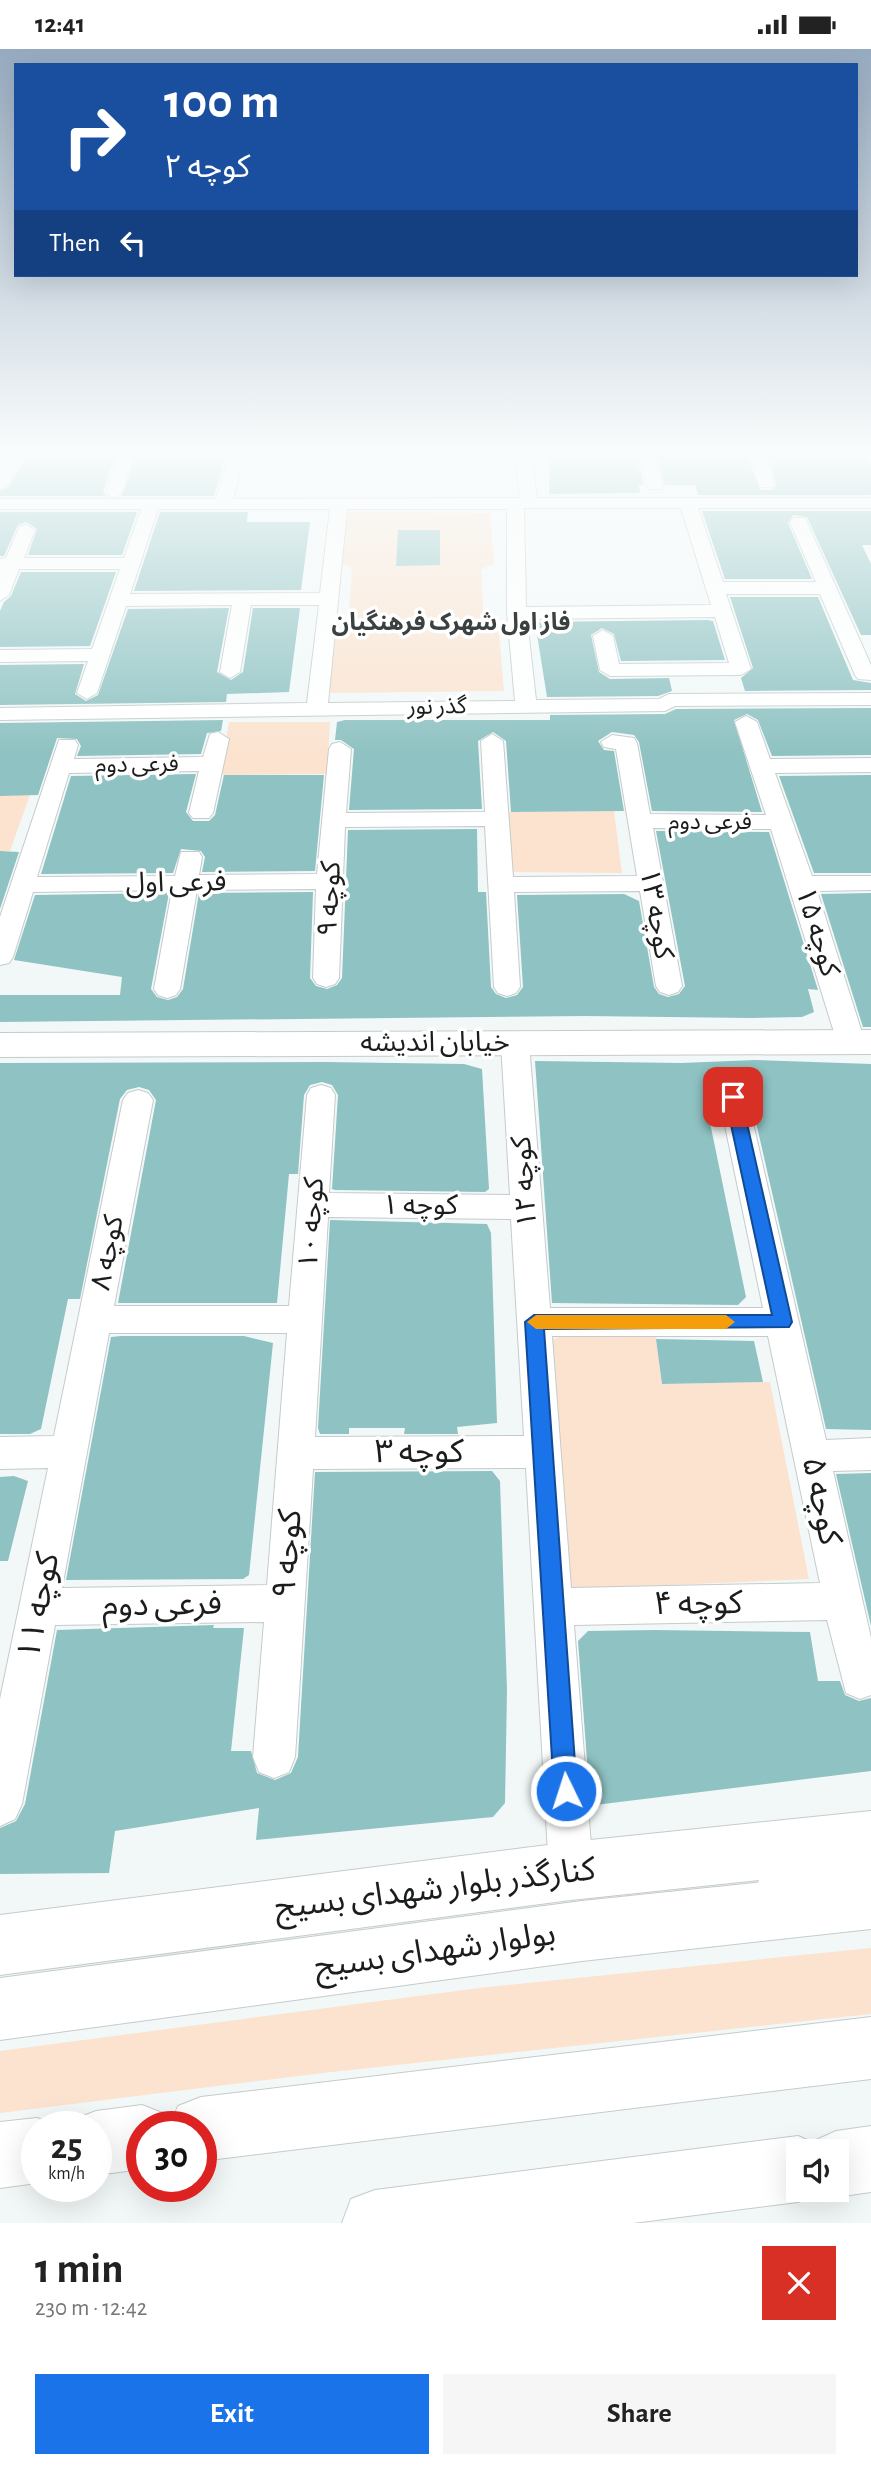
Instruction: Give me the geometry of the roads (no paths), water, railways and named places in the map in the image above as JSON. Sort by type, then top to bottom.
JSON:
[{"type":"street","points":[[87,693],[135,552]]},
{"type":"street","points":[[317,709],[334,552]]},
{"type":"street","points":[[519,552],[516,613],[526,705]]},
{"type":"street","points":[[603,636],[610,670],[741,669],[704,552]]},
{"type":"street","points":[[812,552],[864,675]]},
{"type":"street","points":[[1,594],[7,564],[131,563]]},
{"type":"street","points":[[715,588],[827,588]]},
{"type":"street","points":[[230,672],[243,599]]},
{"type":"street","points":[[118,600],[329,599]]},
{"type":"street","points":[[516,613],[722,611]]},
{"type":"street","points":[[849,637],[871,637]]},
{"type":"street","points":[[0,656],[100,655]]},
{"type":"street","name":"گذر نور","points":[[0,714],[665,705],[669,700],[871,699]]},
{"type":"street","name":"کوچه ۱۵","points":[[746,722],[861,1042]]},
{"type":"street","points":[[201,813],[218,740]]},
{"type":"street","points":[[492,741],[507,987]]},
{"type":"street","name":"کوچه ۱۳","points":[[612,742],[626,743],[669,986]]},
{"type":"street","points":[[340,748],[334,820],[497,819]]},
{"type":"street","name":"فرعی دوم","points":[[23,885],[64,756],[213,764]]},
{"type":"street","points":[[763,766],[871,765]]},
{"type":"street","name":"کوچه ۹","points":[[326,978],[334,820]]},
{"type":"street","name":"فرعی دوم","points":[[642,832],[780,822]]},
{"type":"street","points":[[167,989],[188,883],[190,857]]},
{"type":"street","name":"فرعی اول","points":[[23,885],[329,881]]},
{"type":"street","points":[[501,885],[651,883]]},
{"type":"street","points":[[802,884],[871,883]]},
{"type":"street","points":[[0,957],[23,885]]},
{"type":"street","name":"خیابان اندیشه","points":[[0,1045],[861,1042]]},
{"type":"street","name":"کوچه ۱۲","points":[[515,1043],[571,1871]]},
{"type":"street","name":"کوچه ۱۰","points":[[304,1335],[321,1095]]},
{"type":"street","name":"کوچه ۵","points":[[733,1097],[860,1679]]},
{"type":"street","name":"کوچه ۸","points":[[79,1407],[138,1100]]},
{"type":"street","name":"کوچه ۱","points":[[313,1205],[527,1207]]},
{"type":"street","points":[[96,1320],[304,1335]]},
{"type":"street","points":[[534,1322],[783,1322]]},
{"type":"street","name":"کوچه ۹","points":[[274,1757],[304,1335]]},
{"type":"street","name":"کوچه ۱۱","points":[[0,1804],[79,1407]]},
{"type":"street","points":[[0,1453],[69,1452]]},
{"type":"street","name":"کوچه ۳","points":[[296,1453],[543,1452]]},
{"type":"street","points":[[812,1456],[871,1454]]},
{"type":"street","name":"کوچه ۴","points":[[553,1607],[843,1601]]},
{"type":"street","name":"فرعی دوم","points":[[39,1607],[285,1604]]},
{"type":"street","name":"کنارگذر بلوار شهدای بسیج","points":[[0,1945],[571,1871],[871,1839]]},
{"type":"street","points":[[747,1914],[788,1896],[871,1849]]},
{"type":"street","name":"بولوار شهدای بسیج","points":[[0,2009],[582,1931],[871,1900]]},
{"type":"street","points":[[217,2127],[860,2058]]},
{"type":"street","points":[[0,2155],[21,2152]]},
{"type":"street","points":[[849,2162],[871,2159]]},
{"type":"street","points":[[375,2223],[786,2171]]},
{"type":"district","name":"فاز اول شهرک فرهنگیان","points":[[451,623]]}]
